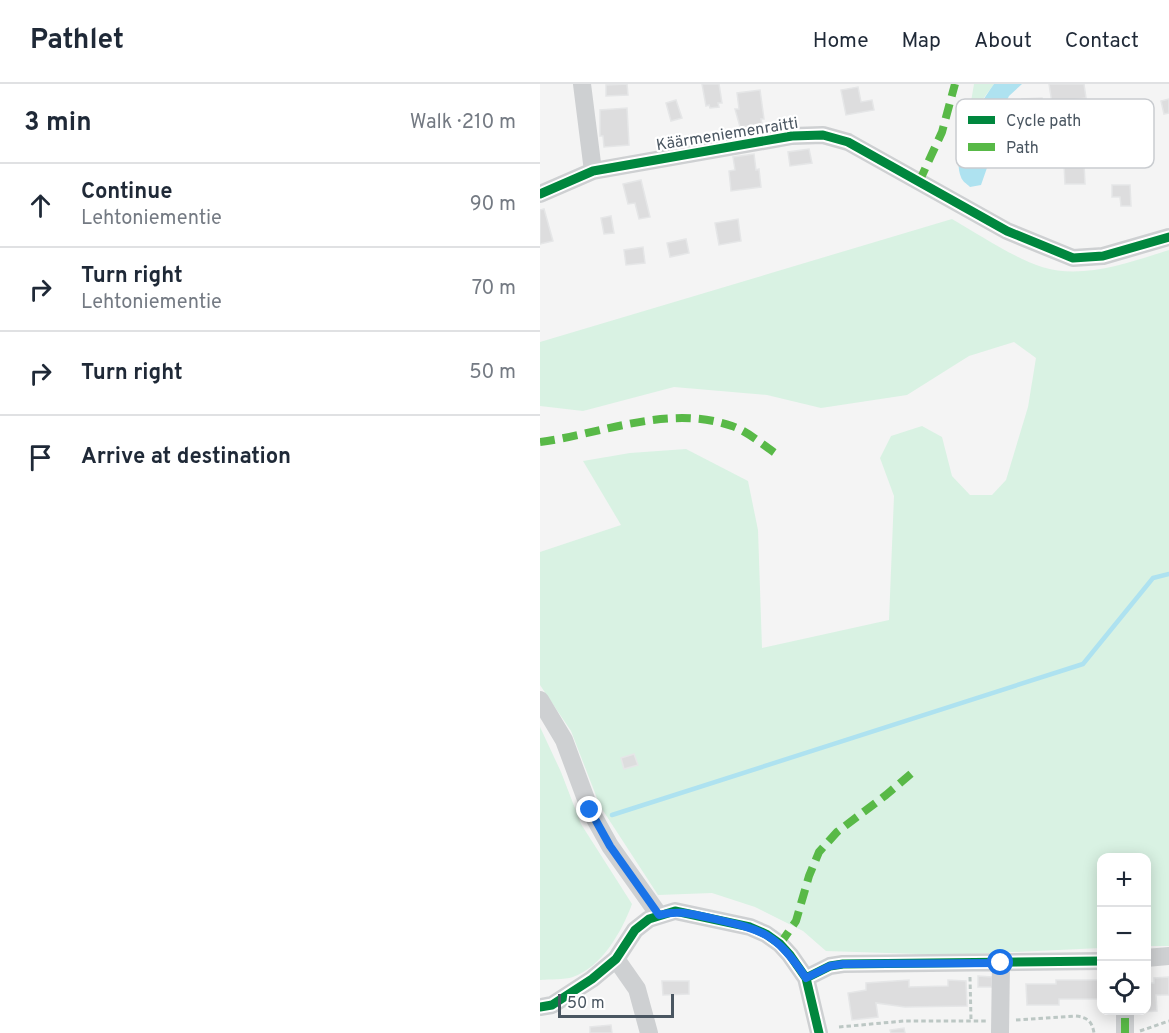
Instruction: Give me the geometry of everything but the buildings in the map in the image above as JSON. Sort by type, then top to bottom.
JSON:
[{"type":"street","points":[[582,84],[593,171]]},
{"type":"street","name":"Käärmeniemenraitti","points":[[540,194],[593,171],[792,136],[823,135],[848,142],[1007,231],[1073,258],[1102,256],[1169,237]]},
{"type":"street","points":[[540,700],[564,740],[590,810],[654,917]]},
{"type":"street","points":[[540,1007],[552,1005],[592,979],[616,959],[635,930],[654,917],[675,911],[750,927],[780,944],[806,978],[819,1033]]},
{"type":"street","points":[[1151,958],[1169,956]]},
{"type":"street","points":[[616,959],[638,988],[649,1033]]},
{"type":"street","points":[[806,978],[830,966],[843,964],[1097,961]]},
{"type":"street","points":[[1000,1027],[1001,963]]},
{"type":"street","points":[[1125,1015],[1125,1033]]},
{"type":"path","points":[[970,963],[970,1020]]},
{"type":"path","points":[[837,1015],[839,1030],[904,1021],[970,1020],[1000,1027],[1076,1016],[1089,1020],[1094,1033]]},
{"type":"path","points":[[1136,1033],[1169,1021]]},
{"type":"green space","points":[[974,84],[994,84],[983,99],[971,99]]},
{"type":"green space","points":[[952,219],[1020,258],[1042,267],[1058,270],[1074,272],[1106,268],[1169,250],[1169,946],[1151,946],[1151,853],[1097,853],[1097,948],[949,955],[826,951],[803,931],[755,907],[712,893],[658,895],[600,806],[571,731],[540,685],[540,552],[621,525],[583,461],[630,453],[686,449],[748,481],[758,530],[762,648],[889,620],[894,496],[880,458],[891,436],[922,426],[942,437],[952,476],[970,495],[992,495],[1006,480],[1028,407],[1036,358],[1014,342],[969,356],[907,395],[821,408],[767,395],[674,387],[583,411],[540,406],[540,342]]},
{"type":"green space","points":[[540,727],[561,772],[581,824],[632,904],[610,947],[593,965],[573,977],[540,980]]},
{"type":"water","points":[[994,84],[1022,84],[1008,99],[984,99]]},
{"type":"water","points":[[959,168],[987,168],[981,185],[970,187],[961,177]]},
{"type":"waterway","points":[[612,815],[1083,664],[1153,578],[1169,574]]},
{"type":"marked path","points":[[919,182],[942,132],[955,84]]},
{"type":"marked path","points":[[540,442],[635,423],[684,418],[708,420],[738,428],[775,453]]},
{"type":"marked path","points":[[780,944],[796,921],[809,876],[819,852],[837,832],[913,772]]},
{"type":"marked path","points":[[1125,1015],[1125,1033]]},
{"type":"cycle path","points":[[540,194],[593,171],[792,136],[823,135],[848,142],[1007,231],[1073,258],[1103,256],[1169,237]]},
{"type":"cycle path","points":[[540,1007],[552,1005],[592,979],[616,959],[635,930],[649,919],[675,911],[750,927],[780,944],[806,978],[819,1033]]},
{"type":"cycle path","points":[[806,978],[830,966],[843,964],[1097,961]]},
{"type":"route","points":[[590,810],[610,846],[659,915],[675,911],[750,927],[780,944],[806,978],[830,966],[843,964],[1001,963]]}]
